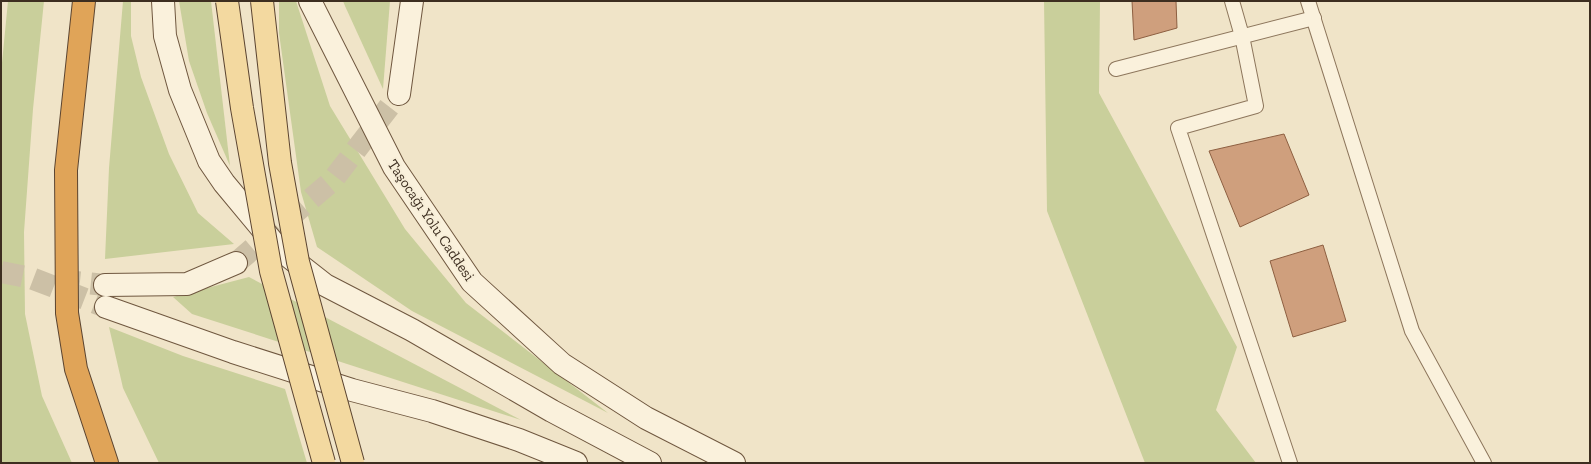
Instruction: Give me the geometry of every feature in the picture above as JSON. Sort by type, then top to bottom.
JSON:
[{"type":"highway","points":[[84,1],[66,170],[67,313],[76,369],[107,463]]},
{"type":"highway","points":[[100,439],[118,463]]},
{"type":"main road","points":[[163,1],[166,36],[178,82],[209,161],[224,183],[278,248],[325,285],[412,330],[552,411],[650,463]]},
{"type":"main road","points":[[227,1],[242,108],[271,271],[324,463]]},
{"type":"main road","points":[[262,1],[280,163],[298,262],[353,463]]},
{"type":"main road","name":"Taşocağı Yolu Caddesi","points":[[310,1],[394,167],[472,282],[562,364],[646,418],[734,463]]},
{"type":"main road","points":[[399,94],[412,1]]},
{"type":"main road","points":[[105,285],[187,284],[236,263]]},
{"type":"main road","points":[[106,307],[233,352],[352,390],[446,416],[519,440],[576,463]]},
{"type":"lane","points":[[1232,1],[1242,36],[1256,106],[1178,128],[1290,463]]},
{"type":"lane","points":[[1308,1],[1412,331],[1484,463]]},
{"type":"lane","points":[[1116,69],[1314,18]]},
{"type":"green space","points":[[8,1],[44,1],[33,109],[24,232],[25,314],[42,396],[72,463],[1,463],[1,73]]},
{"type":"green space","points":[[123,1],[131,1],[131,36],[141,77],[169,154],[198,213],[234,244],[105,259],[109,168]]},
{"type":"green space","points":[[179,1],[211,1],[230,166],[207,113],[189,61]]},
{"type":"green space","points":[[279,1],[296,1],[330,106],[405,229],[466,303],[608,413],[412,311],[317,247],[301,192],[279,33]]},
{"type":"green space","points":[[343,1],[390,1],[383,89],[345,6]]},
{"type":"green space","points":[[1044,1],[1100,1],[1099,93],[1237,347],[1216,410],[1256,463],[1145,463],[1047,211]]},
{"type":"green space","points":[[249,277],[521,420],[192,314],[173,297]]},
{"type":"green space","points":[[109,327],[183,356],[285,389],[307,463],[159,463],[123,388]]},
{"type":"building","points":[[1132,1],[1176,1],[1177,28],[1134,40]]},
{"type":"building","points":[[1284,134],[1309,195],[1240,227],[1209,151]]},
{"type":"building","points":[[1323,245],[1346,321],[1293,337],[1270,261]]},
{"type":"tunnel","points":[[236,263],[332,181],[399,94]]},
{"type":"tunnel","points":[[1,272],[31,278],[106,307]]},
{"type":"tunnel","points":[[58,280],[105,285]]}]
